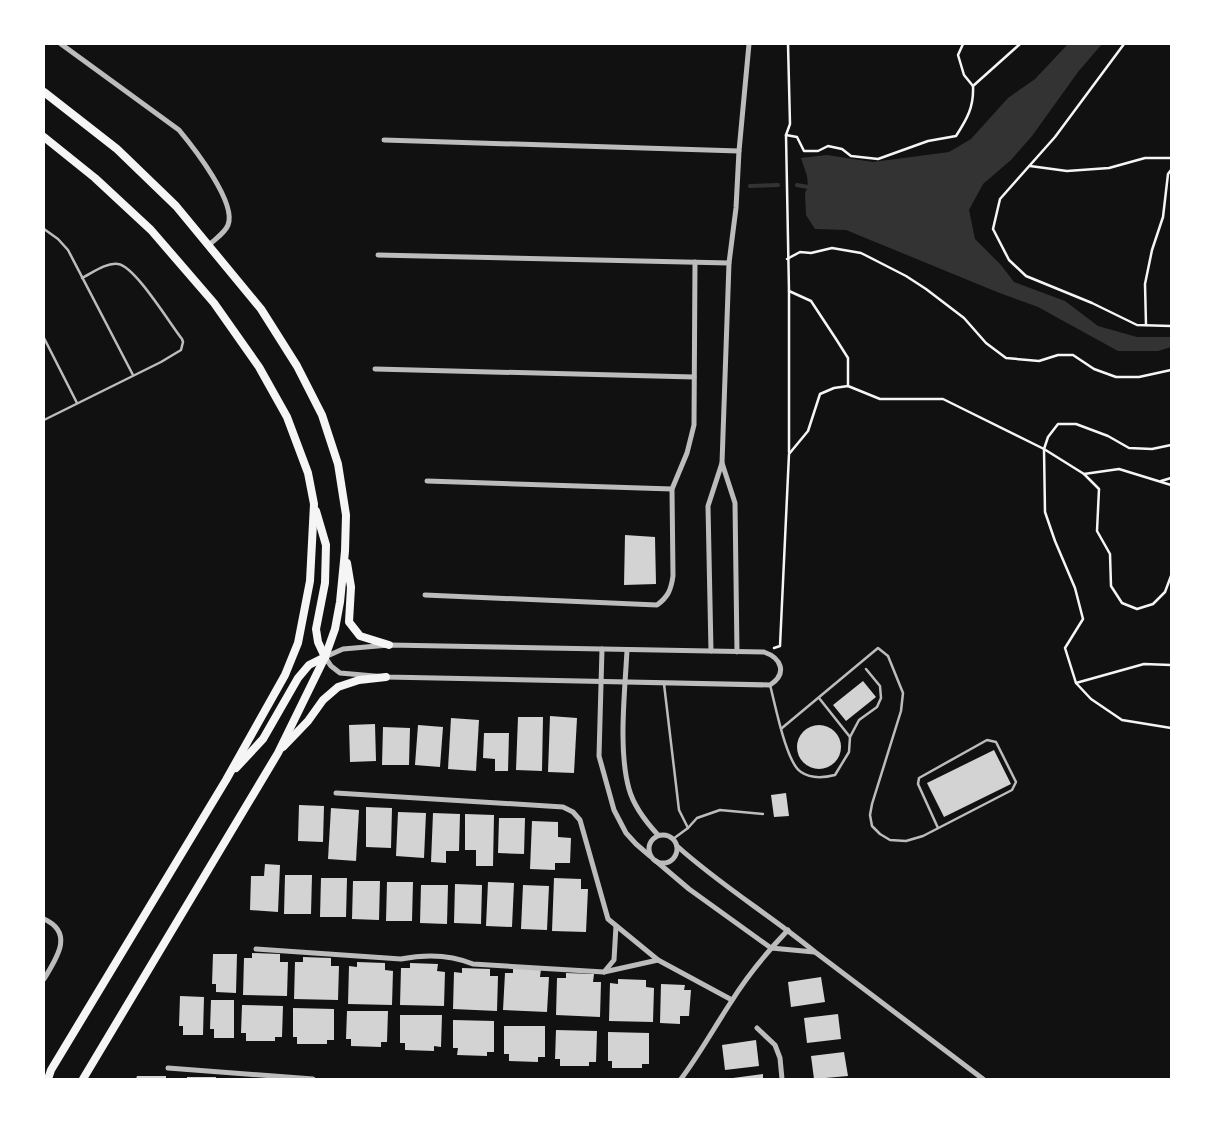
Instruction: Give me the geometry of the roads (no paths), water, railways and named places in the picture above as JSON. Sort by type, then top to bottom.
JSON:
[{"type":"main road","points":[[44,92],[117,149],[176,206],[261,309],[297,366],[322,415],[338,464],[346,515],[340,602],[335,629],[325,657],[278,753],[83,1079]]},
{"type":"main road","points":[[44,137],[95,178],[151,230],[214,303],[259,367],[287,417],[308,473],[314,504],[326,545],[324,583],[316,629],[318,642],[325,657]]},
{"type":"main road","points":[[48,1079],[51,1070],[114,964],[226,780],[285,675],[298,644],[310,581],[314,504]]},
{"type":"main road","points":[[345,551],[351,586],[349,622],[360,636],[389,645]]},
{"type":"main road","points":[[226,780],[263,739],[298,678],[309,665],[325,657]]},
{"type":"main road","points":[[278,753],[308,721],[323,700],[338,687],[359,680],[386,677]]},
{"type":"street","points":[[61,44],[179,130],[192,147],[206,166],[227,203],[230,215],[228,226],[209,244]]},
{"type":"street","points":[[711,651],[708,506],[722,463],[729,263],[736,208],[739,151],[749,44]]},
{"type":"street","points":[[384,140],[739,151]]},
{"type":"street","points":[[378,255],[729,263]]},
{"type":"street","points":[[425,595],[657,605],[667,598],[671,588],[672,489],[687,453],[694,425],[695,262]]},
{"type":"street","points":[[375,369],[694,377]]},
{"type":"street","points":[[722,463],[735,503],[737,652]]},
{"type":"street","points":[[427,481],[672,489]]},
{"type":"street","points":[[389,645],[627,650],[764,652],[777,659],[781,666],[780,675],[770,685],[386,677],[340,673],[331,666],[325,657],[343,649],[389,645]]},
{"type":"street","points":[[602,649],[599,756],[614,810],[626,833],[689,889],[771,948],[815,952]]},
{"type":"street","points":[[627,650],[623,756],[629,791],[644,820],[658,835]]},
{"type":"street","points":[[336,793],[563,807],[574,812],[580,820],[608,919],[658,960],[732,1000]]},
{"type":"street","points":[[650,856],[648,848],[651,840],[658,835],[666,835],[673,838],[677,846],[697,864],[788,930],[983,1079]]},
{"type":"street","points":[[656,861],[664,863],[672,860],[677,854],[677,846]]},
{"type":"street","points":[[44,919],[53,923],[61,937],[59,953],[44,979]]},
{"type":"street","points":[[604,972],[614,960],[616,926]]},
{"type":"street","points":[[681,1079],[699,1056],[732,1000],[771,948],[788,930]]},
{"type":"street","points":[[256,949],[401,959],[421,955],[458,958],[474,964],[604,972],[658,960]]},
{"type":"street","points":[[757,1028],[775,1045],[780,1058],[782,1079]]},
{"type":"street","points":[[168,1068],[313,1079]]},
{"type":"lane","points":[[44,229],[58,239],[68,250],[133,375]]},
{"type":"lane","points":[[44,420],[161,362],[181,350],[182,339],[138,278],[126,267],[111,264],[82,278]]},
{"type":"lane","points":[[44,338],[77,403]]},
{"type":"lane","points":[[782,728],[878,648],[888,656],[903,693],[902,711],[870,815],[872,826],[880,834],[890,840],[906,841],[923,836],[1012,790],[1016,782],[996,742],[987,740],[919,778],[918,784],[938,828]]},
{"type":"lane","points":[[770,685],[789,757],[800,772],[820,778],[835,775],[849,752],[850,737],[859,720],[877,707],[880,698],[880,686],[866,669]]},
{"type":"lane","points":[[664,684],[679,810],[688,828]]},
{"type":"lane","points":[[818,698],[850,737]]},
{"type":"lane","points":[[673,838],[688,828],[697,818],[720,810],[763,814]]},
{"type":"waterway","points":[[750,186],[778,185]]},
{"type":"waterway","points":[[797,185],[808,187]]}]
